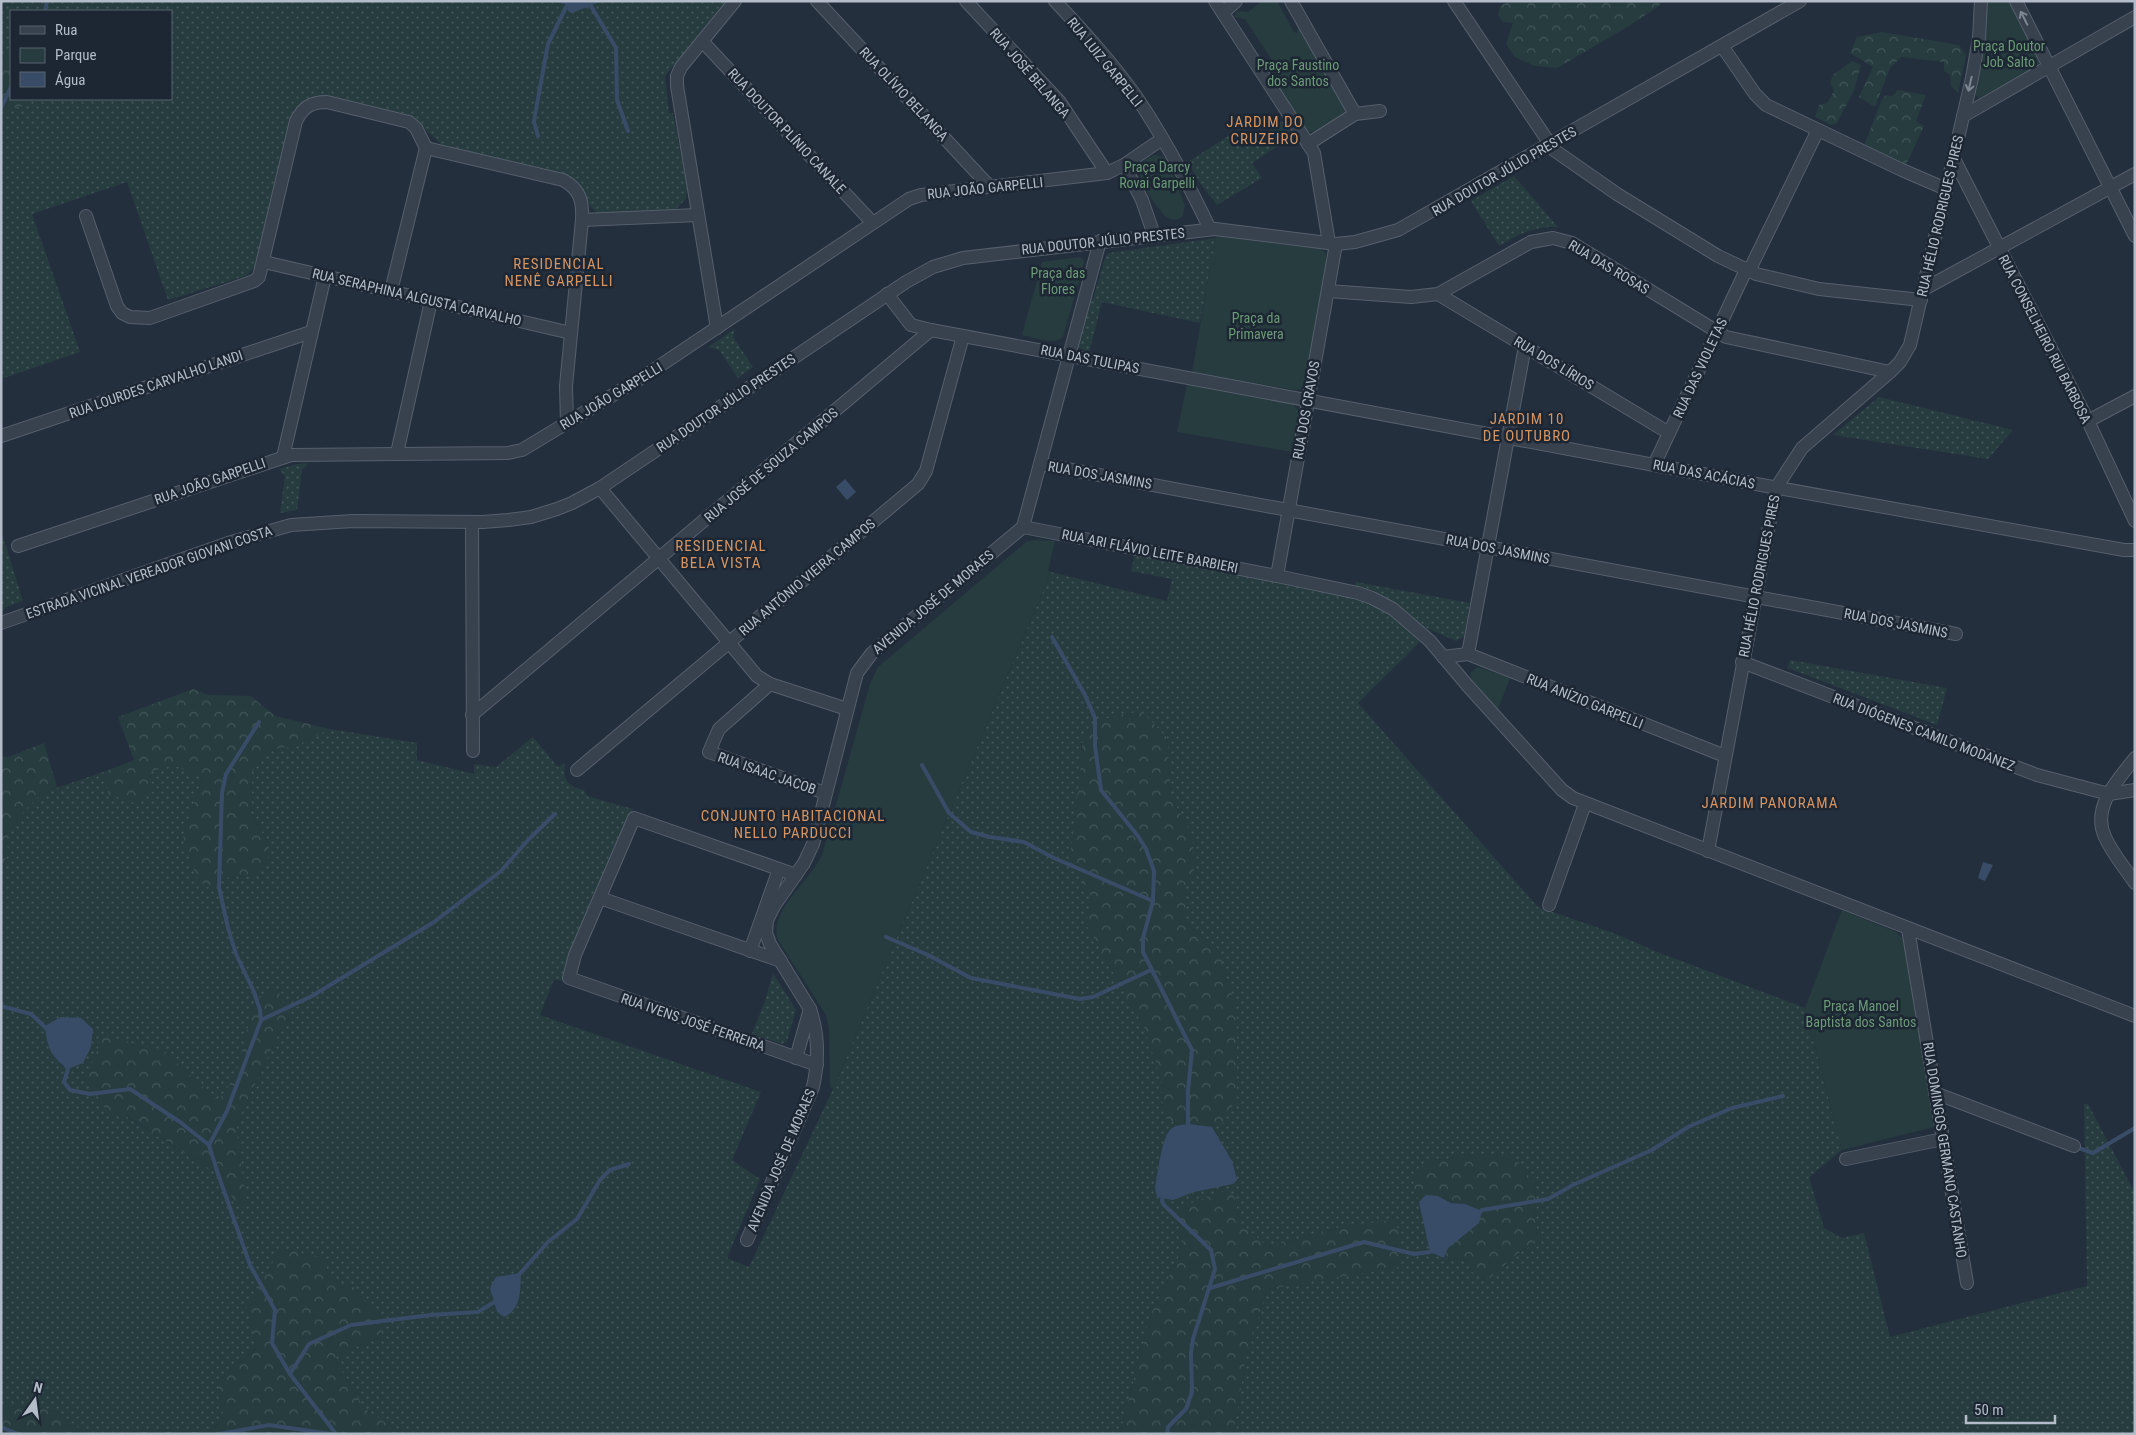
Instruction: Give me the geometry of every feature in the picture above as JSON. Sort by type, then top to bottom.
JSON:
[{"type":"street","points":[[717,328],[677,86],[677,76],[681,67],[735,1]]},
{"type":"street","name":"RUA OLÍVIO BELANGA","points":[[817,1],[990,187]]},
{"type":"street","name":"RUA JOSÉ BELANGA","points":[[966,1],[1052,93],[1107,173]]},
{"type":"street","name":"RUA LUIZ GARPELLI","points":[[1055,1],[1121,76],[1181,170],[1210,229]]},
{"type":"street","name":"RUA DOS CRAVOS","points":[[1215,1],[1308,144],[1316,160],[1333,244],[1328,291],[1277,576]]},
{"type":"street","points":[[1223,12],[1236,1]]},
{"type":"street","points":[[1291,1],[1355,114]]},
{"type":"street","points":[[1454,1],[1560,156],[1617,194],[1718,256],[1747,271],[1811,287],[1922,295],[1999,248],[2135,174]]},
{"type":"street","name":"RUA DOUTOR JÚLIO PRESTES","points":[[418,521],[472,522],[508,520],[545,513],[572,503],[600,488],[920,272],[955,260],[1210,229],[1224,229],[1333,244],[1351,243],[1386,234],[1409,225],[1800,1]]},
{"type":"street","name":"RUA HÉLIO RODRIGUES PIRES","points":[[1708,851],[1776,488],[1802,448],[1890,372],[1900,362],[1910,345],[1977,52],[1981,1]]},
{"type":"street","points":[[2016,1],[2135,236]]},
{"type":"street","points":[[1963,116],[2135,17]]},
{"type":"street","name":"RUA DOUTOR PLÍNIO CANALE","points":[[702,40],[872,222]]},
{"type":"street","points":[[1722,46],[1760,100],[1818,130],[1946,189]]},
{"type":"street","points":[[86,216],[117,306],[130,317],[150,318],[254,281],[260,277],[296,121],[307,106],[315,102],[327,102],[409,122],[416,128],[426,148],[391,291]]},
{"type":"street","points":[[1308,144],[1355,114],[1380,111]]},
{"type":"street","name":"RUA DAS VIOLETAS","points":[[1654,465],[1747,271],[1818,130]]},
{"type":"street","name":"RUA JOÃO GARPELLI","points":[[18,546],[283,456],[516,452],[646,375],[898,204],[920,195],[1107,173],[1124,165],[1162,139]]},
{"type":"street","points":[[426,148],[563,180],[577,190],[582,199],[582,220],[566,386],[567,423]]},
{"type":"street","name":"RUA CONSELHEIRO RUI BARBOSA","points":[[1953,157],[2088,421],[2135,521]]},
{"type":"street","points":[[1124,165],[1142,200],[1154,235]]},
{"type":"street","points":[[582,220],[698,215]]},
{"type":"street","name":"RUA DAS ROSAS","points":[[1328,291],[1411,297],[1438,294],[1531,242],[1553,238],[1572,243],[1717,333],[1734,339],[1890,372]]},
{"type":"street","points":[[1023,527],[1100,241]]},
{"type":"street","name":"RUA SERAPHINA ALGUSTA CARVALHO","points":[[264,262],[571,333]]},
{"type":"street","points":[[283,456],[325,276]]},
{"type":"street","points":[[887,294],[914,330],[914,345]]},
{"type":"street","name":"RUA DOS LÍRIOS","points":[[1438,294],[1668,433]]},
{"type":"street","points":[[397,453],[431,301]]},
{"type":"street","name":"RUA DAS TULIPAS","points":[[911,325],[1308,400]]},
{"type":"street","name":"RUA JOSÉ DE SOUZA CAMPOS","points":[[472,715],[931,330]]},
{"type":"street","name":"RUA LOURDES CARVALHO LANDI","points":[[1,436],[311,332]]},
{"type":"street","name":"RUA ANTÔNIO VIEIRA CAMPOS","points":[[577,770],[922,480],[963,336]]},
{"type":"street","points":[[1468,654],[1525,346]]},
{"type":"street","points":[[2088,421],[2135,396]]},
{"type":"street","name":"RUA DAS ACÁCIAS","points":[[1308,400],[1776,488],[2132,550]]},
{"type":"street","name":"RUA DOS JASMINS","points":[[1040,464],[1956,634]]},
{"type":"street","points":[[600,488],[729,643],[766,682],[847,709]]},
{"type":"street","name":"ESTRADA VICINAL VEREADOR GIOVANI COSTA","points":[[1,623],[228,543],[277,528],[325,522],[418,521]]},
{"type":"street","points":[[472,522],[473,751]]},
{"type":"street","name":"RUA ARI FLÁVIO LEITE BARBIERI","points":[[1023,527],[1277,576],[1358,593],[1372,598],[1404,618],[1430,641],[1562,790],[1572,798],[2135,1016]]},
{"type":"street","name":"AVENIDA JOSÉ DE MORAES","points":[[747,1240],[813,1087],[818,1065],[818,1039],[810,1009],[770,944],[766,933],[767,920],[774,906],[809,855],[857,673],[866,659],[1023,527]]},
{"type":"street","name":"RUA ANÍZIO GARPELLI","points":[[1443,657],[1468,654],[1725,756]]},
{"type":"street","name":"RUA DIÓGENES CAMILO MODANEZ","points":[[1742,662],[2020,768],[2109,794]]},
{"type":"street","name":"RUA ISAAC JACOB","points":[[766,682],[719,729],[709,752],[825,793]]},
{"type":"street","points":[[2135,758],[2109,794],[2103,806],[2101,818],[2104,836],[2135,883]]},
{"type":"street","points":[[2109,794],[2135,790]]},
{"type":"street","points":[[1549,906],[1585,804]]},
{"type":"street","points":[[781,961],[600,898],[634,818],[796,875]]},
{"type":"street","points":[[750,951],[779,869]]},
{"type":"street","name":"RUA IVENS JOSÉ FERREIRA","points":[[600,898],[575,955],[569,978],[818,1065]]},
{"type":"street","name":"RUA DOMINGOS GERMANO CASTANHO","points":[[1908,929],[1967,1283]]},
{"type":"street","points":[[796,1058],[810,1009]]},
{"type":"street","points":[[1935,1092],[2074,1146]]},
{"type":"street","points":[[1846,1160],[1943,1139]]},
{"type":"green space","points":[[1,1],[726,1],[665,76],[669,113],[673,113],[687,188],[686,199],[676,209],[598,213],[590,206],[576,183],[563,173],[442,145],[410,115],[332,96],[317,96],[309,99],[293,111],[255,267],[246,276],[168,300],[127,182],[32,214],[80,352],[1,379]]},
{"type":"green space","name":"Praça Faustino dos Santos","points":[[1262,1],[1277,1],[1294,32],[1297,33],[1299,24],[1346,110],[1345,113],[1321,130],[1310,132],[1305,130],[1270,74],[1274,63],[1245,19],[1234,17],[1237,11],[1248,12]]},
{"type":"green space","points":[[1510,1],[1662,1],[1659,6],[1629,26],[1557,68],[1535,66],[1515,57],[1506,44],[1513,23],[1503,22],[1498,15],[1500,6]]},
{"type":"green space","name":"Praça Doutor Job Salto","points":[[1987,1],[2010,1],[2040,62],[2037,67],[1979,98],[1975,94],[1985,49]]},
{"type":"green space","points":[[1882,32],[1959,45],[1966,55],[1958,93],[1951,86],[1950,75],[1944,71],[1944,62],[1901,57],[1890,68],[1875,107],[1859,97],[1873,67],[1850,53],[1857,37]]},
{"type":"green space","points":[[10,54],[10,100],[27,100],[24,106],[1,110],[1,90],[3,89],[1,69],[4,56]]},
{"type":"green space","points":[[1852,61],[1861,65],[1854,90],[1837,123],[1831,125],[1815,117],[1819,105],[1827,103],[1834,91],[1830,82],[1834,74]]},
{"type":"green space","points":[[1898,90],[1926,95],[1916,121],[1924,126],[1906,165],[1864,146],[1882,99],[1886,95],[1892,96]]},
{"type":"green space","points":[[1283,121],[1293,136],[1252,163],[1262,178],[1217,205],[1200,183],[1188,162],[1233,133],[1243,148]]},
{"type":"green space","name":"Praça Darcy Rovai Garpelli","points":[[1155,155],[1168,160],[1185,206],[1183,215],[1176,220],[1164,215],[1147,192],[1140,174],[1141,166],[1145,160]]},
{"type":"green space","points":[[1514,176],[1558,227],[1541,228],[1527,232],[1499,246],[1471,201]]},
{"type":"green space","name":"Praça da Primavera","points":[[1216,236],[1320,249],[1325,252],[1327,258],[1305,383],[1301,389],[1294,390],[1192,372]]},
{"type":"green space","points":[[1216,238],[1200,323],[1102,302],[1089,353],[1079,348],[1078,345],[1091,299],[1093,299],[1108,253]]},
{"type":"green space","name":"Praça das Flores","points":[[1079,257],[1083,259],[1084,263],[1063,337],[1059,340],[1050,341],[1022,335],[1042,262]]},
{"type":"green space","points":[[735,329],[733,336],[753,367],[738,378],[719,350],[708,347]]},
{"type":"green space","points":[[1187,384],[1294,405],[1299,412],[1292,452],[1177,432]]},
{"type":"green space","points":[[1879,397],[2013,430],[1988,459],[1833,435]]},
{"type":"green space","points":[[309,463],[302,470],[297,510],[280,513],[285,476],[279,469]]},
{"type":"green space","points":[[1,530],[23,601],[6,607],[1,613]]},
{"type":"green space","points":[[1034,540],[1055,541],[1048,571],[1051,572],[833,1089],[830,1087],[829,1028],[826,1015],[778,940],[779,918],[784,907],[822,855],[870,684],[878,667],[1026,542]]},
{"type":"green space","points":[[1135,553],[1360,599],[1387,612],[1420,642],[1358,703],[1538,907],[1616,934],[1655,951],[1805,1008],[1842,1150],[1809,1177],[1824,1228],[1842,1238],[1864,1233],[1890,1337],[2087,1286],[2084,1104],[2088,1104],[2135,1193],[2135,1434],[1233,1434],[1247,1352],[1267,1289],[1293,1283],[1341,1227],[1268,1247],[1241,1224],[1234,1196],[1180,1215],[1182,1250],[1150,1316],[1120,1434],[398,1434],[393,1428],[364,1408],[334,1358],[364,1343],[379,1339],[339,1286],[326,1272],[328,1259],[247,1307],[257,1347],[217,1382],[224,1420],[207,1432],[146,1430],[112,1434],[86,1434],[57,1412],[31,1404],[1,1404],[1,807],[106,771],[108,794],[148,772],[174,765],[202,778],[183,838],[206,887],[231,876],[253,877],[267,840],[251,816],[252,772],[268,749],[293,747],[330,729],[417,743],[417,760],[474,774],[474,764],[496,767],[533,737],[558,767],[565,763],[565,777],[574,787],[584,790],[587,796],[633,809],[561,981],[554,979],[540,1015],[761,1092],[732,1160],[760,1179],[727,1258],[749,1267],[833,1089],[1051,572],[1167,601],[1172,579],[1131,571]],"holes":[[[1167,738],[1171,797],[1193,837],[1185,885],[1185,923],[1218,949],[1189,1124],[1177,1125],[1163,1114],[1162,1081],[1144,1027],[1086,924],[1092,898],[1081,743]],[[255,999],[290,1017],[279,1033],[237,1122],[238,1207],[218,1174],[127,1117],[163,1050],[218,1101],[236,1075]],[[1498,1153],[1536,1186],[1534,1214],[1539,1241],[1517,1254],[1489,1279],[1466,1260],[1444,1258],[1433,1159],[1444,1160],[1463,1154],[1477,1157]]]},
{"type":"green space","points":[[1356,582],[1470,603],[1464,637],[1456,641],[1422,626],[1401,608],[1385,598],[1355,586]]},
{"type":"green space","points":[[1790,660],[1947,688],[1937,725],[1788,668]]},
{"type":"green space","points":[[1478,667],[1510,678],[1498,709],[1472,681],[1470,673]]},
{"type":"green space","points":[[193,689],[209,695],[251,696],[275,716],[330,729],[293,747],[268,749],[252,772],[251,816],[267,841],[269,864],[253,877],[231,876],[206,887],[196,877],[183,838],[202,778],[174,765],[149,772],[154,791],[135,803],[108,794],[106,771],[134,760],[118,717]]},
{"type":"green space","points":[[1142,711],[1167,738],[1171,797],[1193,837],[1194,876],[1185,885],[1185,923],[1218,949],[1237,1012],[1237,1098],[1223,1123],[1212,1127],[1189,1124],[1177,1125],[1163,1114],[1162,1081],[1144,1027],[1086,924],[1092,898],[1070,859],[1082,743],[1086,733],[1091,726],[1099,721]]},
{"type":"green space","points":[[44,743],[57,787],[40,796],[25,810],[7,838],[8,854],[1,866],[1,756],[8,757]]},
{"type":"green space","name":"Praça Manoel Baptista dos Santos","points":[[1842,910],[1896,932],[1903,939],[1934,1127],[1842,1150],[1805,1008]]},
{"type":"green space","points":[[773,973],[796,1010],[787,1041],[782,1044],[752,1034],[765,1001]]},
{"type":"green space","points":[[276,987],[290,1017],[279,1033],[237,1122],[238,1148],[247,1201],[238,1207],[218,1174],[128,1117],[110,1115],[85,1080],[103,1036],[163,1050],[218,1101],[236,1075],[255,999]]},
{"type":"green space","points":[[1498,1153],[1516,1159],[1536,1186],[1534,1214],[1539,1241],[1517,1254],[1489,1279],[1472,1272],[1466,1260],[1444,1258],[1447,1248],[1479,1223],[1465,1204],[1451,1203],[1438,1196],[1426,1195],[1419,1202],[1413,1185],[1417,1169],[1433,1159],[1445,1160],[1463,1154],[1477,1157]]},
{"type":"green space","points":[[1225,1191],[1234,1196],[1241,1224],[1268,1247],[1341,1227],[1392,1220],[1401,1233],[1400,1267],[1267,1289],[1247,1352],[1233,1434],[1120,1434],[1150,1316],[1182,1250],[1180,1215],[1183,1206]]},
{"type":"green space","points":[[281,1248],[328,1259],[326,1272],[339,1286],[351,1284],[386,1325],[379,1339],[364,1343],[334,1358],[364,1408],[393,1428],[398,1434],[112,1434],[146,1430],[207,1432],[224,1420],[217,1382],[257,1348],[247,1307]]},
{"type":"green space","points":[[1,1404],[31,1404],[57,1412],[86,1434],[1,1434]]},
{"type":"water","points":[[554,1],[602,1],[572,13],[569,12],[565,4]]},
{"type":"water","points":[[845,479],[856,492],[847,500],[836,487]]},
{"type":"water","points":[[1983,862],[1993,865],[1985,881],[1978,878]]},
{"type":"water","points":[[61,1017],[81,1018],[93,1029],[91,1047],[83,1063],[68,1069],[53,1055],[48,1045],[45,1026]]},
{"type":"water","points":[[1189,1124],[1212,1127],[1232,1161],[1237,1180],[1233,1184],[1194,1192],[1173,1200],[1157,1197],[1155,1188],[1164,1141],[1170,1130],[1174,1127]]},
{"type":"water","points":[[1426,1195],[1438,1196],[1451,1203],[1465,1204],[1482,1211],[1479,1223],[1448,1248],[1444,1258],[1430,1252],[1419,1202]]},
{"type":"water","points":[[521,1273],[517,1304],[510,1314],[504,1317],[497,1312],[490,1288],[496,1277]]},
{"type":"waterway","points":[[45,10],[47,1]]},
{"type":"waterway","points":[[538,136],[534,122],[548,44],[569,1]]},
{"type":"waterway","points":[[588,1],[616,48],[617,100],[628,131]]},
{"type":"waterway","points":[[1,108],[10,89]]},
{"type":"waterway","points":[[1052,637],[1085,695],[1095,718],[1095,746],[1101,790],[1138,836],[1146,849],[1154,871],[1153,901],[1143,938],[1143,952],[1192,1050],[1188,1091],[1188,1127]]},
{"type":"waterway","points":[[259,722],[226,774],[222,793],[219,887],[236,954],[254,992],[261,1020]]},
{"type":"waterway","points":[[922,765],[949,813],[971,832],[1024,842],[1054,858],[1153,901]]},
{"type":"waterway","points":[[209,1145],[227,1111],[261,1020],[312,996],[434,922],[501,871],[528,840],[555,814]]},
{"type":"waterway","points":[[886,937],[928,955],[971,978],[1080,999],[1093,997],[1151,970]]},
{"type":"waterway","points":[[1,1006],[31,1014],[47,1029]]},
{"type":"waterway","points":[[66,1066],[68,1069],[64,1082],[70,1090],[90,1094],[130,1089],[180,1122],[209,1145],[250,1265],[275,1310],[272,1343],[290,1374],[336,1434]]},
{"type":"waterway","points":[[1478,1214],[1482,1210],[1548,1199],[1573,1185],[1652,1150],[1688,1127],[1732,1108],[1783,1096]]},
{"type":"waterway","points":[[2076,1147],[2093,1153],[2135,1128]]},
{"type":"waterway","points":[[517,1277],[548,1242],[577,1219],[600,1180],[610,1170],[629,1164]]},
{"type":"waterway","points":[[1163,1194],[1162,1201],[1164,1205],[1211,1250],[1215,1269],[1193,1339],[1191,1353],[1192,1392],[1186,1409],[1168,1427],[1167,1434]]},
{"type":"waterway","points":[[1210,1288],[1364,1242],[1414,1254],[1430,1252],[1434,1249]]},
{"type":"waterway","points":[[290,1374],[309,1344],[351,1325],[431,1315],[478,1312],[496,1301]]},
{"type":"waterway","points":[[220,1434],[269,1425],[331,1434]]},
{"type":"waterway","points":[[1,1427],[18,1434]]},
{"type":"district","name":"JARDIM DO CRUZEIRO","points":[[1265,130]]},
{"type":"district","name":"RESIDENCIAL NENÊ GARPELLI","points":[[559,272]]},
{"type":"district","name":"JARDIM 10 DE OUTUBRO","points":[[1527,428]]},
{"type":"district","name":"RESIDENCIAL BELA VISTA","points":[[721,554]]},
{"type":"district","name":"JARDIM PANORAMA","points":[[1770,803]]},
{"type":"district","name":"CONJUNTO HABITACIONAL NELLO PARDUCCI","points":[[793,824]]}]
